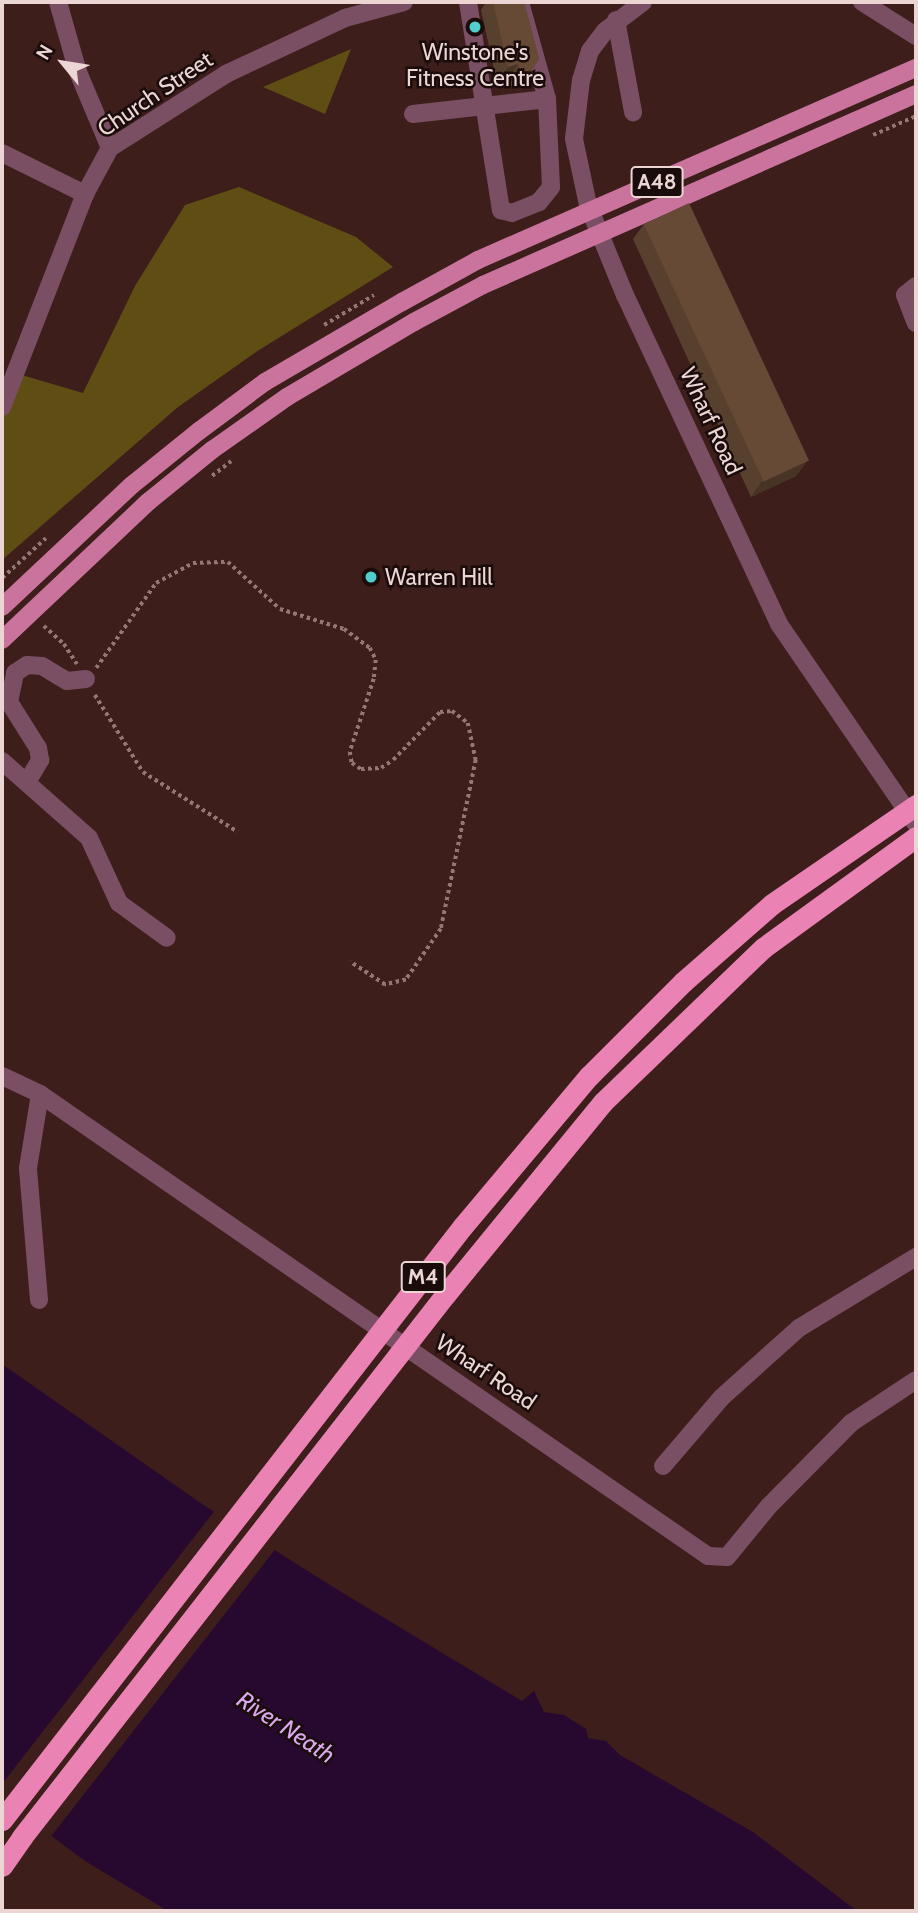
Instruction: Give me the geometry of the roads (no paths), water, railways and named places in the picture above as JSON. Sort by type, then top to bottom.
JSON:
[{"type":"highway","name":"M4","points":[[2,1820],[463,1226],[589,1076],[683,982],[772,904],[916,805]]},
{"type":"highway","name":"M4","points":[[2,1865],[445,1295],[603,1102],[763,948],[916,837]]},
{"type":"main road","name":"A48","points":[[2,607],[132,485],[265,382],[478,260],[916,68]]},
{"type":"main road","name":"A48","points":[[2,640],[15,625],[212,450],[287,397],[414,322],[483,285],[916,94]]},
{"type":"street","points":[[58,2],[78,72],[110,148]]},
{"type":"street","name":"Church Street","points":[[2,407],[85,194],[110,148],[226,74],[345,18],[404,2]]},
{"type":"street","points":[[468,2],[501,210],[512,213],[539,202],[551,187],[547,99],[520,2]]},
{"type":"street","name":"Wharf Road","points":[[643,2],[618,12],[590,51],[581,80],[574,139],[588,205],[631,307],[779,624],[916,824]]},
{"type":"street","points":[[862,2],[916,36]]},
{"type":"street","points":[[618,12],[633,112]]},
{"type":"street","points":[[412,114],[547,99]]},
{"type":"street","points":[[2,153],[85,194]]},
{"type":"street","points":[[916,286],[905,295],[916,323]]},
{"type":"street","points":[[27,782],[40,760],[38,748],[9,702],[15,673],[26,666],[41,666],[67,681],[86,679]]},
{"type":"street","points":[[2,761],[89,838],[119,903],[167,938]]},
{"type":"street","name":"Wharf Road","points":[[2,1076],[40,1094],[708,1556],[727,1557],[768,1507],[851,1423],[916,1380]]},
{"type":"street","points":[[39,1300],[28,1168],[40,1094]]},
{"type":"street","points":[[663,1466],[721,1398],[799,1328],[838,1301],[916,1257]]},
{"type":"water","name":"River Neath","points":[[2,1364],[202,1504],[338,1590],[522,1701],[534,1691],[544,1712],[564,1715],[586,1729],[588,1738],[606,1741],[620,1755],[753,1832],[857,1911],[168,1911],[85,1861],[2,1799]]},
{"type":"place","name":"Winstone's Fitness Centre","points":[[475,27]]},
{"type":"place","name":"Warren Hill","points":[[371,577]]}]
